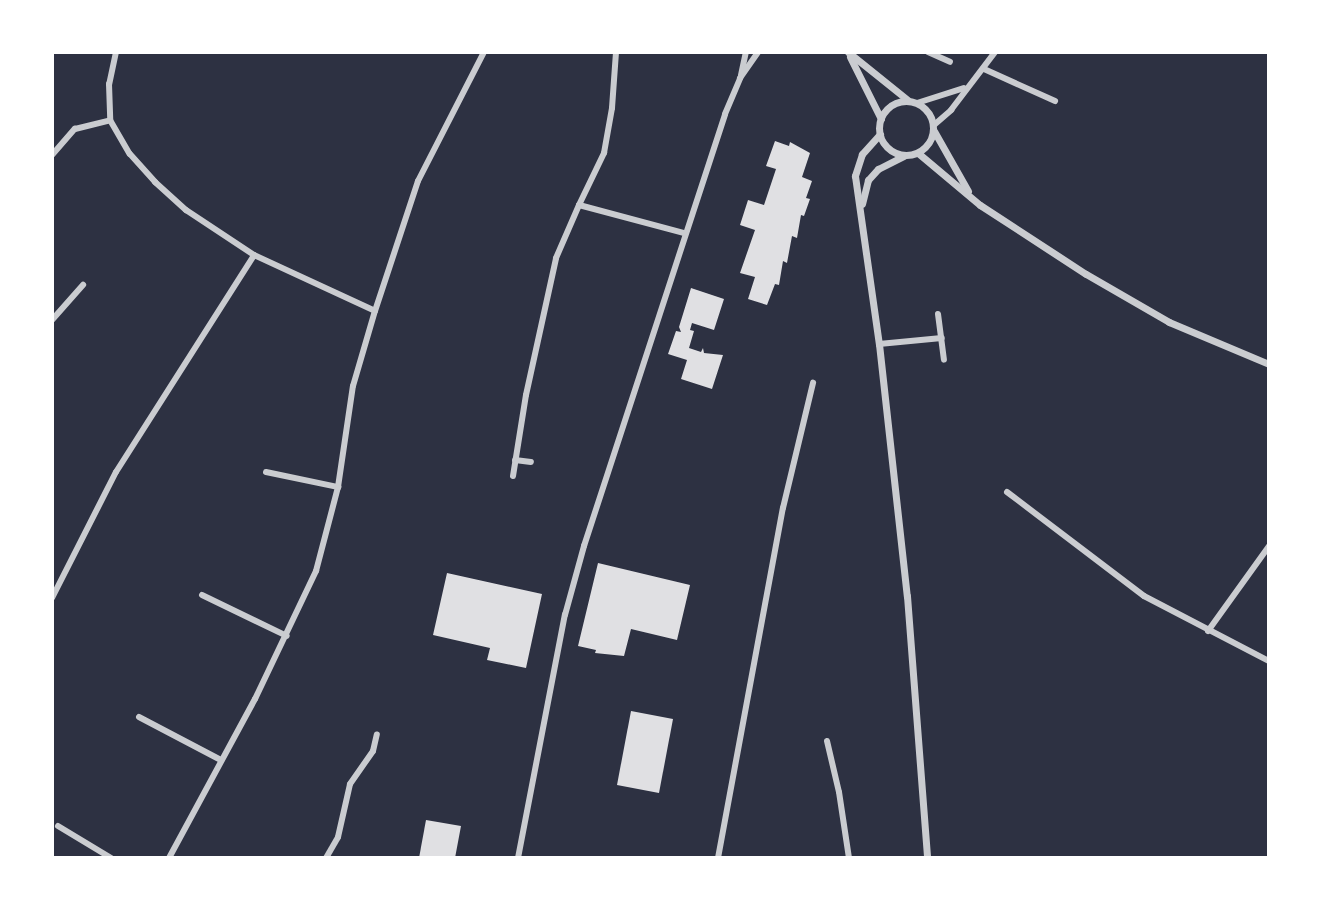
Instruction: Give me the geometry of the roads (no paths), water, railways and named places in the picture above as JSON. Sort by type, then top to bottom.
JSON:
[{"type":"street","points":[[116,52],[109,84],[110,120],[130,154],[155,182],[186,210],[254,255],[375,311]]},
{"type":"street","points":[[169,858],[287,636],[316,571],[338,487],[353,386],[375,311],[418,181],[484,52]]},
{"type":"street","points":[[513,476],[556,258],[604,153],[612,108],[616,52]]},
{"type":"street","points":[[518,858],[565,615],[581,554],[684,233],[740,78],[746,52]]},
{"type":"street","points":[[740,78],[758,52]]},
{"type":"street","points":[[848,52],[931,116],[934,128],[971,197]]},
{"type":"street","points":[[848,52],[881,119],[880,134],[862,154],[855,176],[879,344],[907,596],[927,858]]},
{"type":"street","points":[[928,52],[950,62]]},
{"type":"street","points":[[861,206],[868,180],[878,169],[904,156],[918,153],[930,143],[934,128],[995,52]]},
{"type":"street","points":[[984,69],[1055,101]]},
{"type":"street","points":[[881,119],[892,105],[964,88]]},
{"type":"street","points":[[52,155],[75,129],[110,120]]},
{"type":"street","points":[[880,134],[893,153],[904,156]]},
{"type":"street","points":[[918,153],[971,197],[1086,274],[1169,322],[1269,364]]},
{"type":"street","points":[[579,205],[684,233]]},
{"type":"street","points":[[52,598],[116,472],[254,255]]},
{"type":"street","points":[[52,320],[83,285]]},
{"type":"street","points":[[938,314],[944,360]]},
{"type":"street","points":[[879,344],[942,338]]},
{"type":"street","points":[[718,858],[783,508],[813,383]]},
{"type":"street","points":[[515,460],[531,462]]},
{"type":"street","points":[[266,472],[338,487]]},
{"type":"street","points":[[1007,492],[1144,596],[1269,661]]},
{"type":"street","points":[[1208,631],[1269,546]]},
{"type":"street","points":[[202,595],[287,636]]},
{"type":"street","points":[[139,717],[221,760]]},
{"type":"street","points":[[326,858],[338,837],[350,784],[373,751],[377,734]]},
{"type":"street","points":[[827,741],[849,858]]},
{"type":"street","points":[[58,826],[111,858]]}]
